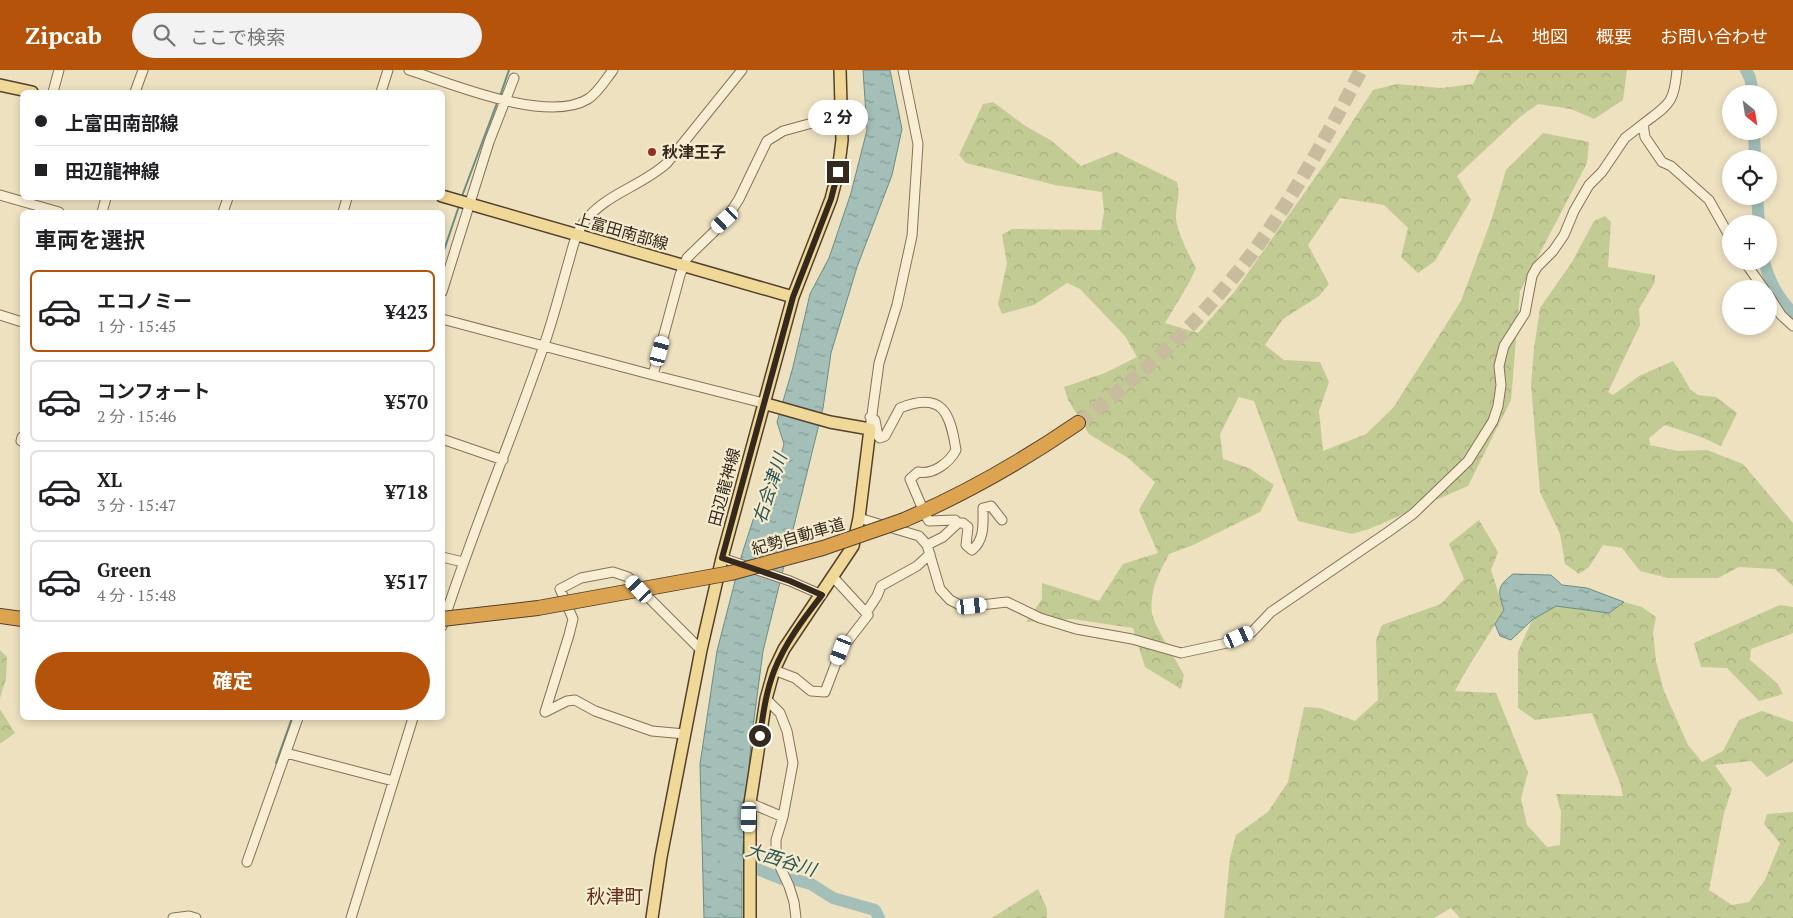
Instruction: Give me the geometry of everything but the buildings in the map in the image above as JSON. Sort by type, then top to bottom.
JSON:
[{"type":"highway","name":"紀勢自動車道","points":[[445,619],[538,608],[730,573],[823,548],[904,520],[938,505],[998,475],[1078,423]]},
{"type":"highway","points":[[0,616],[20,619]]},
{"type":"main road","name":"田辺龍神線","points":[[652,918],[661,857],[701,650],[722,558],[767,404],[793,297],[831,199],[838,172],[842,140],[840,70]]},
{"type":"main road","points":[[0,85],[23,90]]},
{"type":"main road","name":"上富田南部線","points":[[445,197],[793,297]]},
{"type":"main road","points":[[750,918],[750,803],[766,699],[774,670],[784,649],[805,616],[822,595],[853,546],[860,518],[870,429],[830,422],[767,404]]},
{"type":"street","points":[[53,90],[58,70]]},
{"type":"street","points":[[136,90],[143,70]]},
{"type":"street","points":[[382,90],[388,70]]},
{"type":"street","points":[[409,70],[505,101],[539,107],[579,104],[590,98],[613,70]]},
{"type":"street","points":[[445,617],[463,562],[544,346],[576,235],[598,207],[659,170],[667,163],[742,70]]},
{"type":"street","points":[[870,429],[870,416],[879,363],[897,305],[912,236],[918,144],[903,70]]},
{"type":"street","points":[[860,518],[919,536],[928,549],[940,589],[950,600],[960,605],[972,606],[1007,602],[1040,618],[1076,629],[1132,639],[1181,653],[1220,645],[1252,632],[1272,612],[1413,514],[1468,461],[1493,421],[1498,406],[1501,385],[1499,366],[1504,346],[1525,313],[1532,276],[1537,267],[1553,251],[1564,235],[1574,211],[1589,185],[1602,172],[1625,138],[1668,104],[1675,91],[1677,70]]},
{"type":"street","points":[[445,282],[489,142],[514,78]]},
{"type":"street","points":[[653,375],[680,275],[687,258],[725,220],[739,199],[767,141],[783,132],[816,122],[842,111]]},
{"type":"street","points":[[1643,124],[1645,137],[1662,162],[1671,166],[1709,200],[1722,223]]},
{"type":"street","points":[[0,195],[20,199]]},
{"type":"street","points":[[33,201],[54,210]]},
{"type":"street","points":[[1777,309],[1793,326]]},
{"type":"street","points":[[0,315],[20,321]]},
{"type":"street","points":[[445,320],[767,404]]},
{"type":"street","points":[[870,416],[875,420],[880,438],[886,436],[900,408],[911,404],[923,402],[932,404],[940,407],[949,418],[956,450],[944,464],[926,474],[918,472],[910,479],[921,504]]},
{"type":"street","points":[[445,440],[502,460]]},
{"type":"street","points":[[927,518],[929,521],[955,520],[958,523],[963,523],[968,527],[966,544],[972,550],[978,546],[983,530],[983,508],[992,506],[1002,520]]},
{"type":"street","points":[[774,670],[795,678],[811,691],[825,692],[841,650],[868,614],[866,613],[881,586],[917,566],[928,549],[958,523]]},
{"type":"street","points":[[445,557],[463,562]]},
{"type":"street","points":[[722,558],[790,581],[822,595]]},
{"type":"street","points":[[685,734],[652,730],[595,711],[575,700],[567,701],[545,712],[570,634],[572,619],[560,589],[581,578],[613,572],[628,577],[701,650]]},
{"type":"street","points":[[832,577],[866,613]]},
{"type":"street","points":[[766,699],[780,713],[788,730],[793,763],[783,817],[776,840],[776,858],[789,886],[796,918]]},
{"type":"street","points":[[247,862],[297,720]]},
{"type":"street","points":[[351,918],[412,720]]},
{"type":"street","points":[[286,753],[393,781]]},
{"type":"street","points":[[750,803],[783,817]]},
{"type":"street","points":[[173,918],[188,916],[196,918]]},
{"type":"green space","points":[[1480,70],[1627,70],[1623,100],[1594,119],[1571,109],[1538,104],[1520,117],[1457,176],[1471,200],[1435,261],[1418,273],[1401,257],[1408,228],[1384,205],[1340,198],[1308,245],[1329,284],[1319,296],[1283,319],[1265,345],[1284,360],[1320,362],[1329,382],[1319,411],[1323,451],[1366,434],[1393,408],[1461,301],[1492,218],[1506,170],[1543,133],[1589,142],[1587,163],[1520,291],[1511,400],[1468,486],[1369,529],[1352,534],[1298,521],[1254,401],[1239,397],[1220,434],[1223,459],[1249,468],[1274,485],[1260,512],[1193,545],[1169,554],[1158,575],[1151,605],[1153,618],[1184,675],[1181,689],[1145,667],[1133,628],[1072,619],[1026,622],[1042,599],[1042,583],[1099,601],[1123,564],[1158,553],[1139,510],[1155,482],[1128,458],[1089,434],[1068,400],[1064,387],[1105,373],[1137,357],[1125,336],[1080,289],[1067,283],[1034,305],[1002,314],[998,304],[1007,263],[1002,235],[1012,229],[1101,230],[1104,211],[1102,192],[1055,185],[966,163],[959,155],[983,104],[993,102],[1024,125],[1052,141],[1081,166],[1116,152],[1177,182],[1179,191],[1176,212],[1178,229],[1196,268],[1165,323],[1198,333],[1235,291],[1329,158],[1373,90],[1397,84],[1441,88],[1473,84]]},
{"type":"green space","points":[[1605,216],[1611,222],[1608,267],[1655,275],[1655,282],[1639,309],[1640,325],[1608,392],[1613,395],[1639,376],[1673,361],[1690,389],[1698,395],[1716,397],[1737,413],[1721,446],[1665,425],[1649,438],[1650,445],[1678,451],[1707,450],[1743,464],[1793,523],[1793,586],[1775,569],[1739,567],[1718,578],[1668,578],[1640,571],[1622,548],[1603,545],[1589,567],[1579,574],[1565,564],[1560,534],[1540,492],[1531,385],[1534,349],[1540,308],[1572,262],[1594,221]]},
{"type":"green space","points":[[1479,520],[1498,552],[1491,570],[1504,610],[1455,691],[1496,693],[1528,772],[1521,799],[1527,825],[1547,847],[1560,845],[1561,812],[1556,794],[1623,796],[1620,783],[1592,713],[1535,720],[1518,708],[1518,652],[1532,620],[1556,606],[1609,613],[1624,602],[1642,607],[1656,617],[1653,632],[1656,661],[1664,691],[1688,745],[1702,762],[1723,751],[1739,720],[1762,711],[1793,722],[1793,762],[1767,777],[1751,761],[1715,765],[1732,789],[1724,813],[1709,890],[1732,905],[1749,902],[1765,880],[1780,843],[1764,824],[1767,814],[1793,812],[1793,918],[1460,918],[1451,908],[1434,918],[1224,918],[1230,858],[1236,835],[1268,812],[1288,782],[1304,707],[1320,708],[1355,721],[1378,700],[1376,640],[1382,625],[1441,604],[1464,579],[1449,544]]},
{"type":"green space","points":[[1780,605],[1793,607],[1793,633],[1751,649],[1750,660],[1777,683],[1783,694],[1759,701],[1727,668],[1701,667],[1694,643]]},
{"type":"green space","points":[[0,650],[7,657],[6,679],[0,698]]},
{"type":"green space","points":[[0,709],[15,733],[1,743],[0,743]]},
{"type":"green space","points":[[1038,889],[1047,909],[1047,918],[992,918]]},
{"type":"water","points":[[863,70],[890,70],[902,129],[892,175],[857,267],[831,353],[823,408],[763,651],[751,742],[742,860],[742,918],[704,918],[700,764],[717,651],[742,554],[755,514],[774,480],[784,444],[777,422],[793,367],[810,294],[829,258],[851,193],[867,130]]},
{"type":"water","points":[[1513,574],[1551,575],[1562,585],[1587,588],[1624,602],[1609,613],[1556,606],[1532,620],[1511,640],[1500,636],[1495,624],[1504,610],[1500,598],[1501,586]]},
{"type":"waterway","points":[[500,96],[509,70]]},
{"type":"waterway","points":[[1746,70],[1751,85]]},
{"type":"waterway","points":[[462,196],[497,103]]},
{"type":"waterway","points":[[1754,140],[1755,150]]},
{"type":"waterway","points":[[1758,205],[1758,215]]},
{"type":"waterway","points":[[445,247],[459,206]]},
{"type":"waterway","points":[[1767,270],[1775,289],[1793,313]]},
{"type":"waterway","points":[[276,763],[291,720]]},
{"type":"waterway","name":"大西谷川","points":[[726,860],[782,879],[811,884],[833,898],[875,910],[879,918]]},
{"type":"tunnel","points":[[1078,423],[1151,363],[1189,327],[1225,287],[1257,246],[1296,188],[1361,70]]},
{"type":"place","name":"秋津王子","points":[[652,152]]},
{"type":"district","name":"秋津町","points":[[615,895]]},
{"type":"route","points":[[760,736],[766,699],[774,670],[784,649],[805,616],[822,595],[790,581],[722,558],[793,297],[831,199],[838,172]]},
{"type":"water label","name":"右会津川","points":[[769,488]]}]
